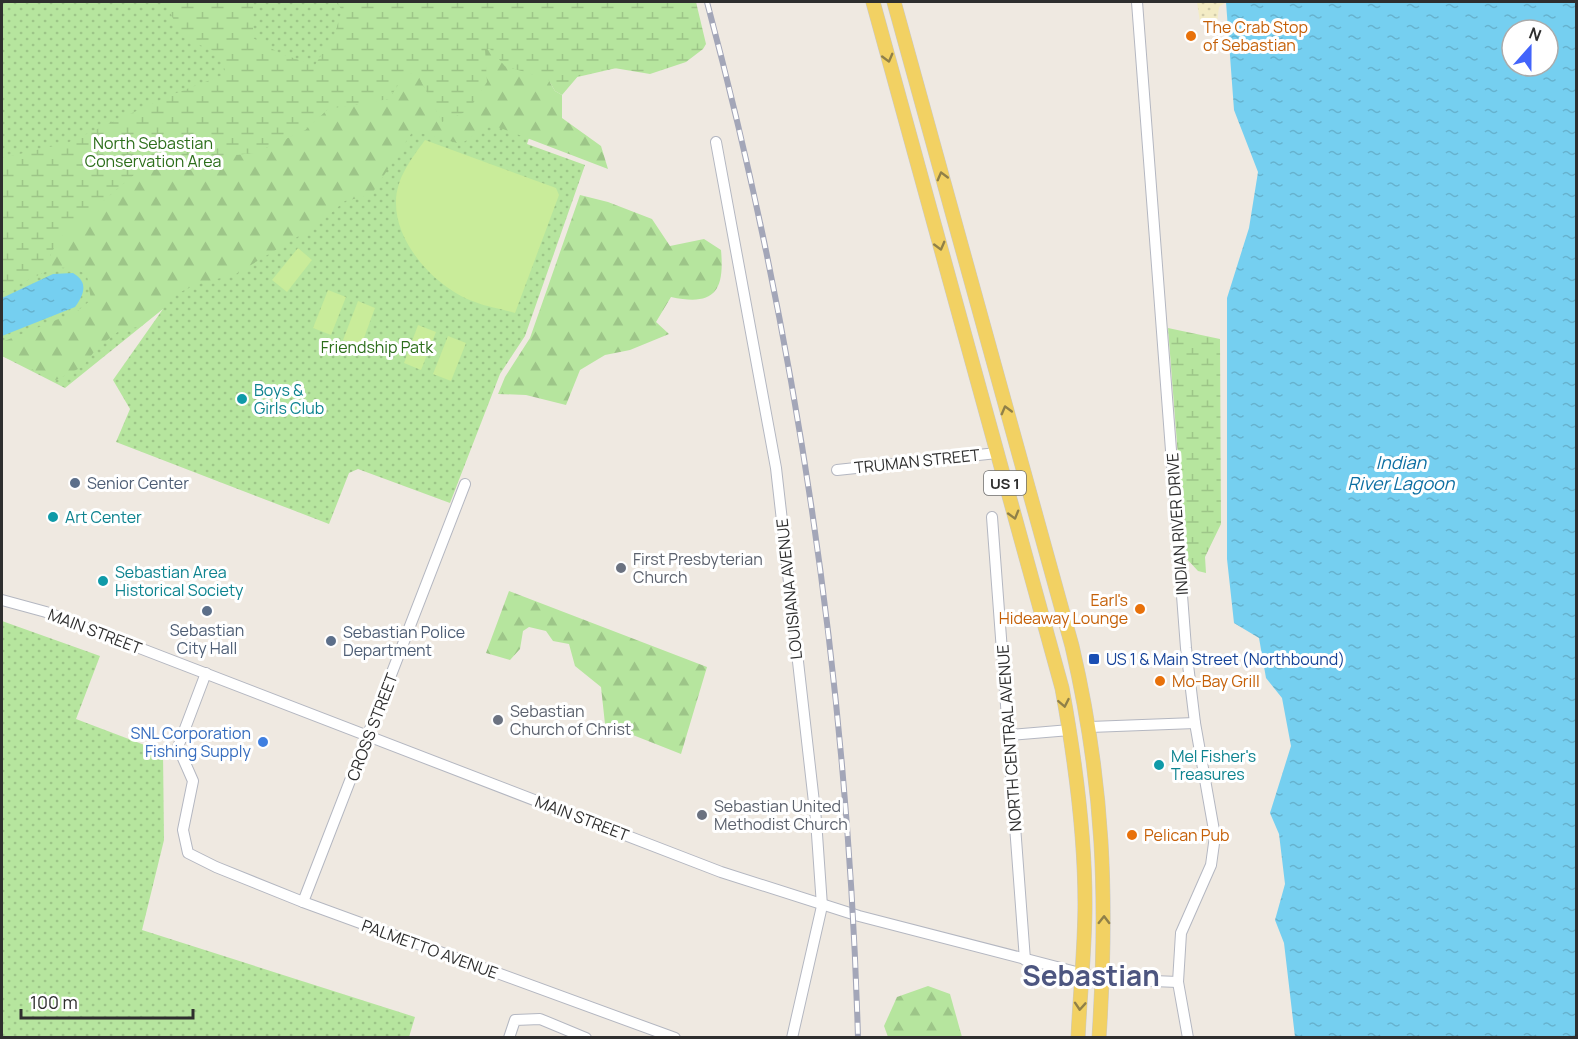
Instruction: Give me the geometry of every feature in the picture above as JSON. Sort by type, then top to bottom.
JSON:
[{"type":"main road","name":"US 1","points":[[873,2],[1051,646],[1070,730],[1077,780],[1083,866],[1082,974],[1077,1038]]},
{"type":"main road","name":"US 1","points":[[894,2],[1072,646],[1090,728],[1103,854],[1103,979],[1099,1038]]},
{"type":"main road","points":[[986,412],[1002,434],[1015,440]]},
{"type":"main road","points":[[997,453],[1015,469],[1027,486]]},
{"type":"street","name":"INDIAN RIVER DRIVE","points":[[1137,2],[1179,562],[1195,723],[1215,836],[1212,865],[1181,933],[1178,982],[1188,1038]]},
{"type":"street","name":"LOUISIANA AVENUE","points":[[716,142],[776,468],[815,808],[822,906],[792,1038]]},
{"type":"street","name":"TRUMAN STREET","points":[[837,470],[997,453]]},
{"type":"street","name":"CROSS STREET","points":[[303,902],[465,484]]},
{"type":"street","name":"NORTH CENTRAL AVENUE","points":[[992,517],[1025,960]]},
{"type":"street","name":"MAIN STREET","points":[[2,600],[46,612],[721,872],[822,906],[1103,979],[1178,982]]},
{"type":"street","name":"PALMETTO AVENUE","points":[[206,673],[178,747],[192,781],[183,830],[188,853],[216,867],[303,902],[675,1038]]},
{"type":"street","points":[[1090,728],[1195,723]]},
{"type":"street","points":[[1010,735],[1070,730]]},
{"type":"street","points":[[509,1038],[515,1020],[540,1019],[586,1038]]},
{"type":"green space","points":[[2,2],[685,2],[699,49],[547,84],[527,144],[585,165],[525,336],[500,374],[450,503],[358,469],[349,473],[329,524],[116,442],[130,409],[113,380],[163,309],[65,388],[2,356]]},
{"type":"green space","name":"North Sebastian Conservation Area","points":[[165,2],[253,2],[253,38],[281,54],[315,65],[335,33],[342,10],[336,2],[696,2],[706,44],[686,62],[650,74],[614,68],[579,75],[562,95],[555,91],[548,79],[505,66],[490,49],[485,49],[487,82],[468,111],[442,122],[417,73],[405,74],[389,99],[328,109],[305,130],[255,153],[181,160],[140,170],[59,238],[41,274],[2,292],[2,158],[67,143],[171,95],[226,74],[220,54],[182,37]]},
{"type":"green space","points":[[485,49],[490,49],[505,66],[548,79],[555,91],[562,95],[562,118],[601,146],[608,169],[490,124],[461,144],[413,131],[371,195],[345,201],[317,225],[236,274],[198,284],[176,294],[171,300],[162,303],[142,326],[119,331],[98,347],[82,367],[56,380],[2,356],[2,342],[76,312],[91,300],[87,275],[65,268],[41,274],[59,238],[140,170],[181,160],[255,153],[305,130],[328,109],[389,99],[405,74],[417,73],[442,122]]},
{"type":"green space","points":[[425,140],[556,188],[559,195],[515,313],[475,302],[446,287],[421,263],[403,234],[398,218],[397,193],[406,169]]},
{"type":"green space","points":[[580,195],[608,202],[652,219],[670,246],[704,239],[721,250],[721,277],[718,286],[713,293],[697,300],[671,297],[656,322],[669,334],[630,350],[605,355],[580,370],[566,405],[526,395],[498,394],[505,377],[530,338]]},
{"type":"green space","points":[[298,248],[312,260],[287,292],[272,280]]},
{"type":"green space","points":[[328,290],[346,297],[331,335],[313,328]]},
{"type":"green space","points":[[358,301],[375,308],[361,346],[343,340]]},
{"type":"green space","points":[[418,325],[436,332],[421,370],[404,363]]},
{"type":"green space","points":[[1168,328],[1220,339],[1221,524],[1205,557],[1206,573],[1198,571],[1186,558]]},
{"type":"green space","points":[[448,336],[466,343],[451,381],[433,374]]},
{"type":"green space","points":[[509,591],[707,667],[681,754],[605,724],[601,687],[575,666],[569,644],[553,641],[546,631],[529,627],[523,631],[520,649],[510,660],[486,653]]},
{"type":"green space","points":[[2,621],[100,656],[76,719],[163,752],[164,840],[142,930],[415,1017],[409,1037],[2,1037]]},
{"type":"green space","points":[[928,986],[950,994],[962,1037],[888,1037],[884,1026],[897,997]]},
{"type":"sand","points":[[1197,2],[1226,2],[1219,7],[1217,23],[1200,22]]},
{"type":"water","name":"Indian River Lagoon","points":[[1226,2],[1576,2],[1576,1037],[1295,1037],[1284,943],[1275,920],[1285,884],[1279,834],[1270,813],[1291,746],[1282,698],[1266,678],[1259,638],[1234,623],[1227,559],[1227,298],[1249,228],[1258,172],[1234,110]]},
{"type":"water","points":[[73,273],[83,284],[83,292],[75,307],[2,336],[2,298],[53,274]]},
{"type":"railway","points":[[707,2],[739,129],[767,257],[792,386],[813,515],[830,645],[843,776],[858,1038]]},
{"type":"place","name":"The Crab Stop of Sebastian","points":[[1191,36]]},
{"type":"place","name":"Boys & Girls Club","points":[[242,399]]},
{"type":"place","name":"Senior Center","points":[[75,483]]},
{"type":"place","name":"Art Center","points":[[53,517]]},
{"type":"place","name":"First Presbyterian Church","points":[[621,568]]},
{"type":"place","name":"Sebastian Area Historical Society","points":[[103,581]]},
{"type":"place","name":"Earl's Hideaway Lounge","points":[[1140,609]]},
{"type":"place","name":"Sebastian City Hall","points":[[207,611]]},
{"type":"place","name":"Sebastian Police Department","points":[[331,641]]},
{"type":"place","name":"US 1 & Main Street (Northbound)","points":[[1094,659]]},
{"type":"place","name":"Mo-Bay Grill","points":[[1160,681]]},
{"type":"place","name":"Sebastian Church of Christ","points":[[498,720]]},
{"type":"place","name":"SNL Corporation Fishing Supply","points":[[263,742]]},
{"type":"place","name":"Mel Fisher's Treasures","points":[[1159,765]]},
{"type":"place","name":"Sebastian United Methodist Church","points":[[702,815]]},
{"type":"place","name":"Pelican Pub","points":[[1132,835]]},
{"type":"district","name":"Sebastian","points":[[1091,975]]},
{"type":"park label","name":"Friendship Patk","points":[[377,347]]}]
